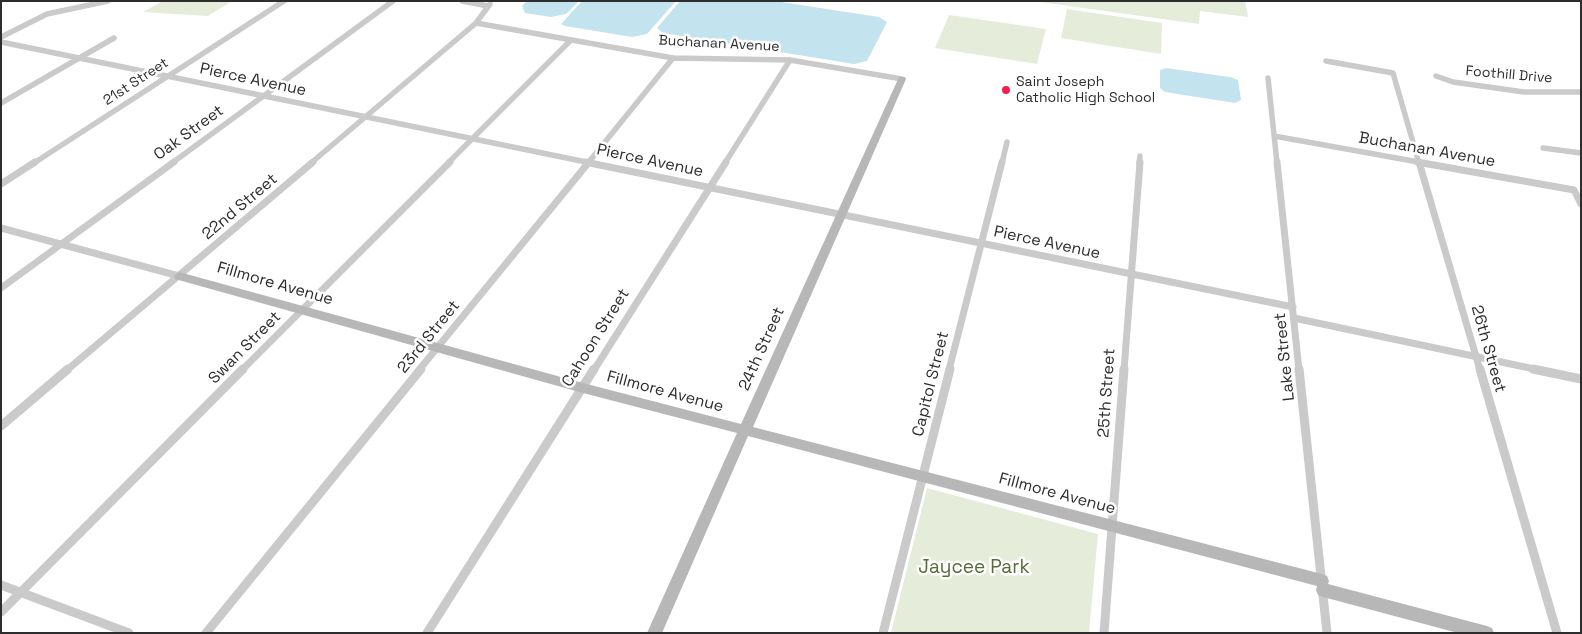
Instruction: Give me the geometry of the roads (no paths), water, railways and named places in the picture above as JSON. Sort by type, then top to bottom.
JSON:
[{"type":"street","points":[[1,37],[47,14],[108,1]]},
{"type":"street","name":"21st Street","points":[[1,184],[284,1]]},
{"type":"street","name":"Oak Street","points":[[1,288],[393,1]]},
{"type":"street","name":"22nd Street","points":[[1,426],[476,24],[489,5],[462,1]]},
{"type":"street","name":"Buchanan Avenue","points":[[476,24],[673,58],[790,60],[902,79]]},
{"type":"street","points":[[1,102],[114,38]]},
{"type":"street","name":"Swan Street","points":[[1,612],[572,40]]},
{"type":"street","name":"Pierce Avenue","points":[[1,42],[1293,307]]},
{"type":"street","name":"23rd Street","points":[[206,633],[673,58]]},
{"type":"street","name":"Cahoon Street","points":[[428,633],[790,60]]},
{"type":"street","name":"26th Street","points":[[1326,61],[1393,73],[1557,633]]},
{"type":"street","name":"Foothill Drive","points":[[1436,76],[1453,82],[1524,92],[1581,92]]},
{"type":"street","name":"Lake Street","points":[[1268,78],[1328,633]]},
{"type":"street","name":"24th Street","points":[[654,633],[902,79]]},
{"type":"street","name":"Buchanan Avenue","points":[[1274,136],[1574,190],[1581,204]]},
{"type":"street","name":"Capitol Street","points":[[883,633],[1007,142]]},
{"type":"street","points":[[1543,148],[1581,153]]},
{"type":"street","name":"25th Street","points":[[1104,633],[1140,156]]},
{"type":"street","name":"Fillmore Avenue","points":[[1,228],[583,388],[1112,526],[1487,633]]},
{"type":"street","points":[[1294,318],[1581,379]]},
{"type":"street","points":[[1,585],[129,633]]},
{"type":"water","points":[[527,1],[579,1],[566,14],[551,17],[525,13],[522,6]]},
{"type":"water","points":[[582,1],[676,1],[647,34],[632,37],[561,24]]},
{"type":"water","points":[[680,1],[775,1],[879,17],[887,22],[867,61],[854,64],[663,33],[657,28]]},
{"type":"water","points":[[1166,68],[1230,77],[1238,80],[1241,100],[1235,103],[1165,92],[1160,88],[1160,70]]},
{"type":"place","name":"Saint Joseph Catholic High School","points":[[1006,90]]},
{"type":"park label","name":"Jaycee Park","points":[[974,568]]}]
